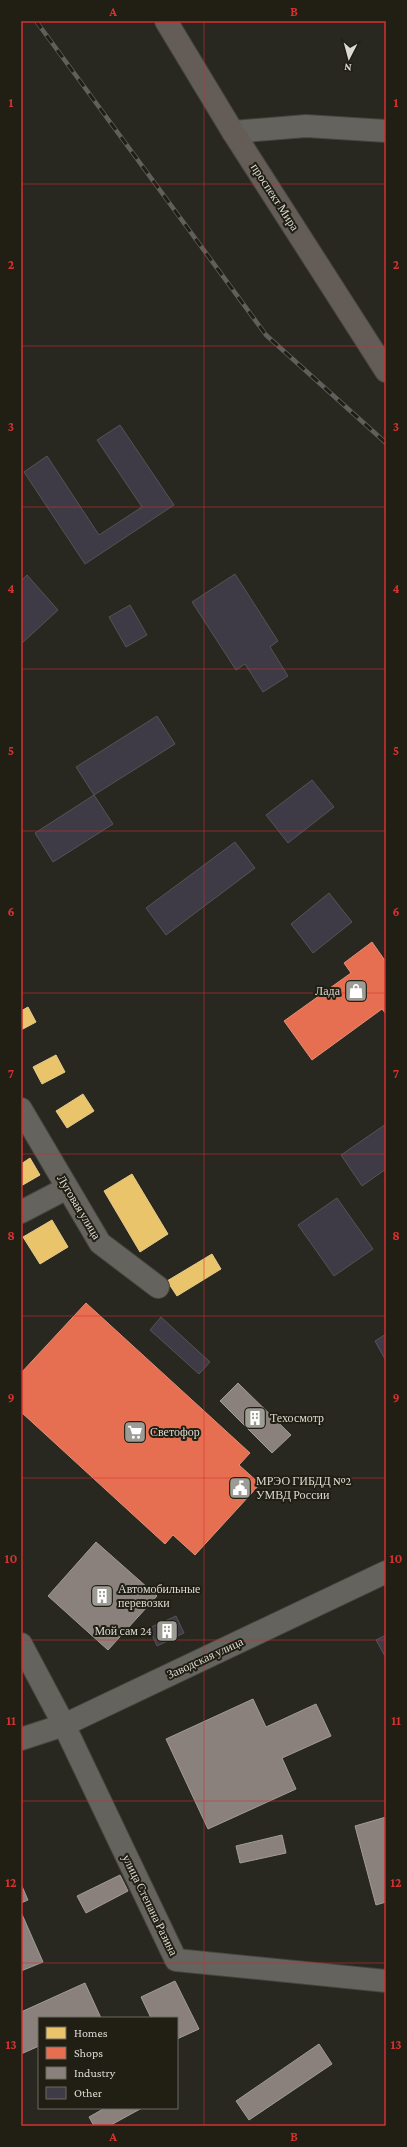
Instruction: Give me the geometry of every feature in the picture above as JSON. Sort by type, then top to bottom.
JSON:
[{"type":"main road","name":"проспект Мира","points":[[166,21],[233,132],[386,371]]},
{"type":"street","points":[[233,132],[306,126],[386,131]]},
{"type":"street","name":"Луговая улица","points":[[21,1108],[100,1243],[158,1287]]},
{"type":"street","points":[[21,1212],[67,1188]]},
{"type":"street","name":"Заводская улица","points":[[21,1739],[64,1725],[386,1572]]},
{"type":"street","points":[[21,1644],[64,1725]]},
{"type":"street","name":"улица Степана Разина","points":[[64,1725],[176,1960],[386,1981]]},
{"type":"building: Homes","points":[[28,1007],[36,1022],[21,1030],[21,1011]]},
{"type":"building: Homes","points":[[56,1055],[65,1072],[42,1084],[33,1067]]},
{"type":"building: Homes","points":[[83,1094],[94,1111],[67,1128],[56,1111]]},
{"type":"building: Homes","points":[[30,1158],[40,1175],[21,1186],[21,1164]]},
{"type":"building: Homes","points":[[132,1174],[168,1234],[140,1252],[104,1191]]},
{"type":"building: Homes","points":[[52,1220],[68,1247],[40,1264],[23,1237]]},
{"type":"building: Homes","points":[[212,1254],[221,1269],[177,1296],[167,1281]]},
{"type":"building: Shops","name":"Лада","points":[[372,942],[386,962],[386,1014],[382,1009],[312,1060],[284,1021],[351,973],[344,963]]},
{"type":"building: Shops","name":"Светофор","points":[[86,1303],[250,1453],[239,1465],[260,1484],[195,1555],[173,1535],[165,1544],[21,1412],[21,1373]]},
{"type":"building: Industry","name":"Техосмотр","points":[[238,1383],[291,1435],[272,1453],[220,1401]]},
{"type":"building: Industry","name":"Автомобильные перевозки","points":[[96,1542],[157,1596],[108,1650],[48,1596]]},
{"type":"building: Industry","points":[[253,1699],[266,1727],[316,1704],[331,1736],[282,1758],[296,1789],[208,1829],[166,1739]]},
{"type":"building: Industry","points":[[386,1817],[386,1902],[376,1905],[355,1826]]},
{"type":"building: Industry","points":[[282,1835],[286,1853],[240,1863],[236,1846]]},
{"type":"building: Industry","points":[[120,1875],[128,1891],[86,1913],[77,1896]]},
{"type":"building: Industry","points":[[21,1884],[28,1900],[21,1903]]},
{"type":"building: Industry","points":[[21,1912],[43,1962],[21,1971]]},
{"type":"building: Industry","points":[[175,1981],[199,2029],[178,2039],[178,2017],[151,2017],[141,1997]]},
{"type":"building: Industry","points":[[85,1983],[101,2017],[38,2017],[38,2046],[21,2054],[21,2012]]},
{"type":"building: Industry","points":[[319,2044],[332,2064],[249,2120],[236,2101]]},
{"type":"building: Industry","points":[[103,2109],[140,2109],[109,2126],[94,2126],[89,2117]]},
{"type":"building: Other","points":[[120,425],[174,505],[85,564],[24,472],[47,456],[99,535],[142,507],[97,440]]},
{"type":"building: Other","points":[[235,574],[278,641],[270,647],[288,676],[263,692],[245,664],[236,670],[192,602]]},
{"type":"building: Other","points":[[27,575],[58,610],[21,644],[21,581]]},
{"type":"building: Other","points":[[130,605],[147,635],[126,647],[109,617]]},
{"type":"building: Other","points":[[157,716],[175,744],[94,795],[76,767]]},
{"type":"building: Other","points":[[312,780],[334,807],[288,843],[266,815]]},
{"type":"building: Other","points":[[94,795],[113,824],[53,862],[35,833]]},
{"type":"building: Other","points":[[235,842],[255,868],[166,935],[146,908]]},
{"type":"building: Other","points":[[329,893],[352,922],[313,953],[291,924]]},
{"type":"building: Other","points":[[386,1124],[386,1169],[362,1186],[341,1155]]},
{"type":"building: Other","points":[[337,1198],[373,1249],[334,1276],[298,1225]]},
{"type":"building: Other","points":[[161,1317],[210,1362],[199,1374],[150,1330]]},
{"type":"building: Other","points":[[386,1334],[386,1361],[375,1341]]},
{"type":"building: Other","name":"Мой сам 24","points":[[176,1616],[184,1633],[157,1646],[149,1628]]},
{"type":"building: Other","points":[[386,1635],[386,1658],[376,1640]]},
{"type":"railway","points":[[36,21],[266,335],[386,443]]},
{"type":"place","name":"Лада","points":[[356,991]]},
{"type":"place","name":"Техосмотр","points":[[255,1418]]},
{"type":"place","name":"Светофор","points":[[135,1432]]},
{"type":"place","name":"МРЭО ГИБДД №2 УМВД России","points":[[240,1488]]},
{"type":"place","name":"Автомобильные перевозки","points":[[102,1596]]},
{"type":"place","name":"Мой сам 24","points":[[167,1631]]}]
